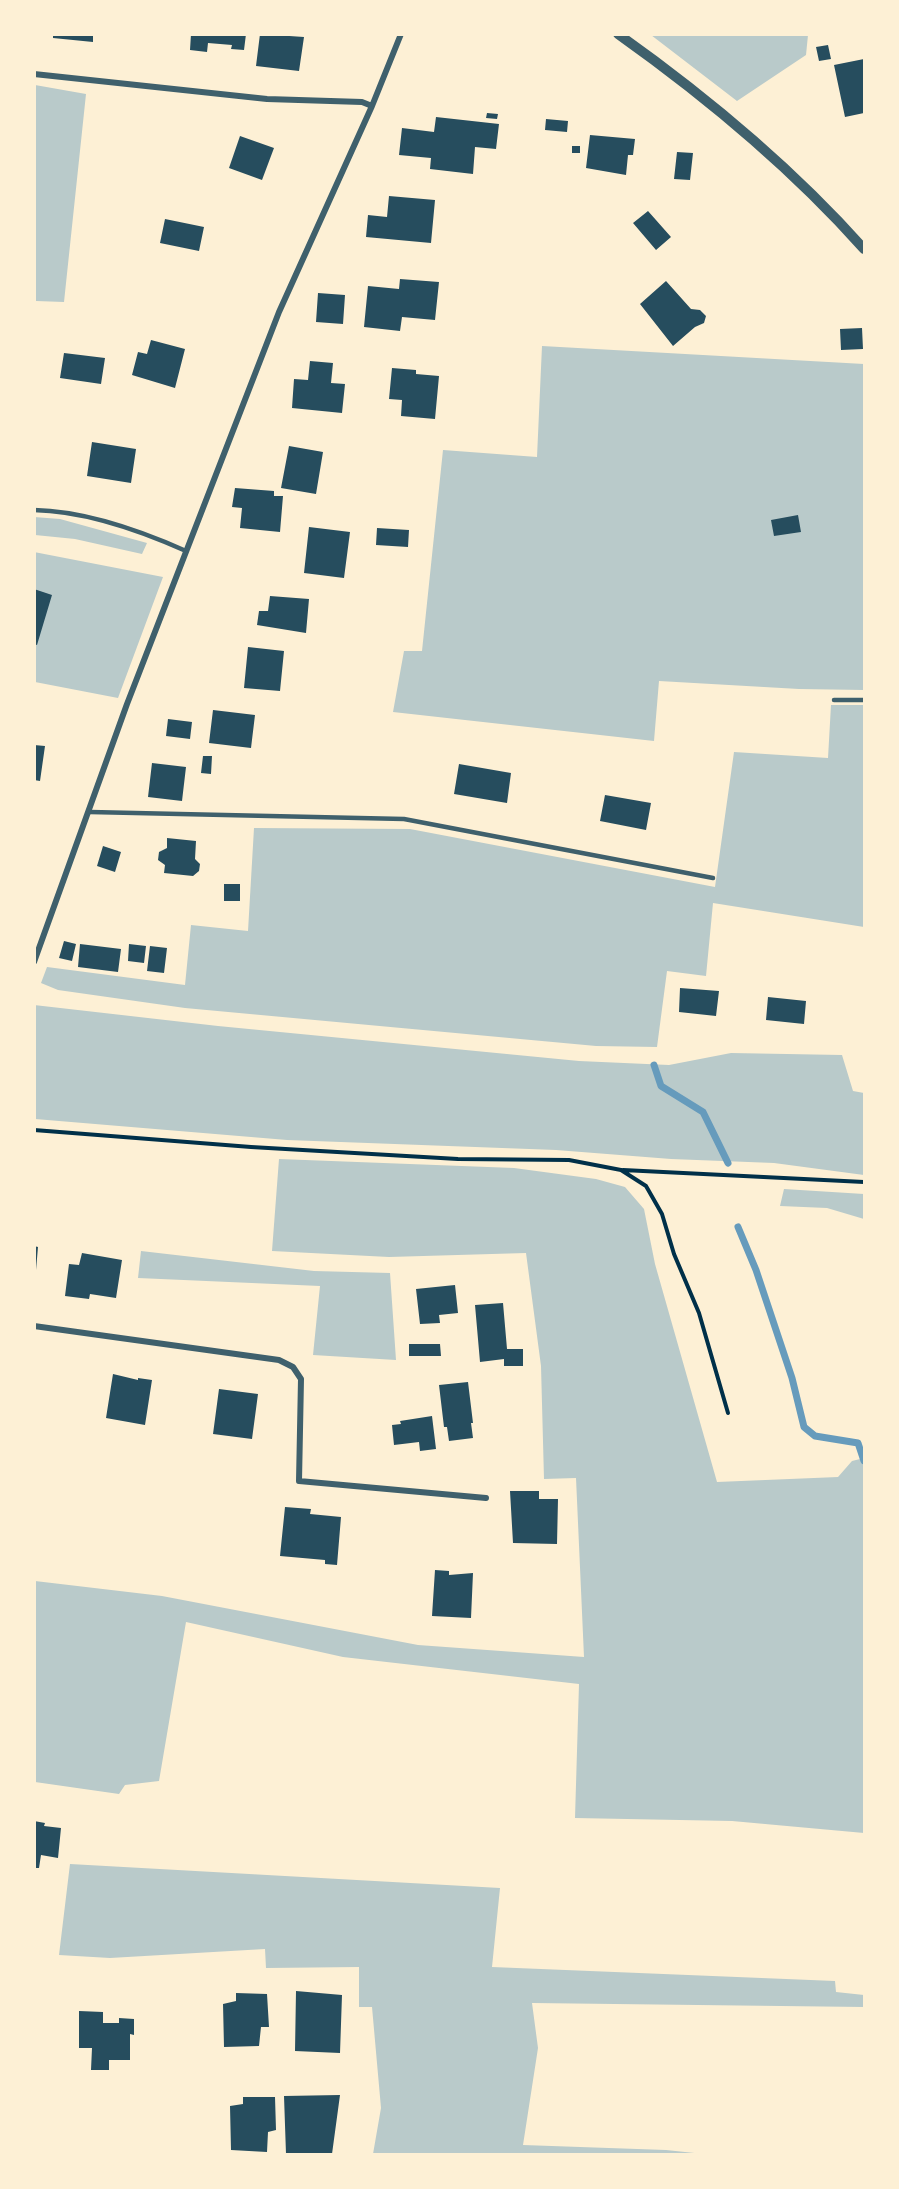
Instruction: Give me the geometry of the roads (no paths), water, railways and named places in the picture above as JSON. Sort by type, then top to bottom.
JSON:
[{"type":"street","points":[[34,962],[186,551],[279,312],[372,106],[400,34]]},
{"type":"street","points":[[618,34],[708,101],[749,135],[795,176],[864,249]]},
{"type":"street","points":[[34,74],[278,100],[362,102],[372,106]]},
{"type":"street","points":[[34,1326],[279,1360],[293,1367],[301,1379],[299,1481],[486,1498]]},
{"type":"lane","points":[[34,510],[61,510],[82,514],[186,551]]},
{"type":"lane","points":[[834,700],[864,700]]},
{"type":"lane","points":[[90,812],[411,820],[713,878]]},
{"type":"waterway","points":[[654,1065],[661,1086],[703,1112],[728,1163]]},
{"type":"waterway","points":[[738,1227],[756,1270],[792,1378],[804,1427],[815,1436],[858,1443],[864,1461]]}]
